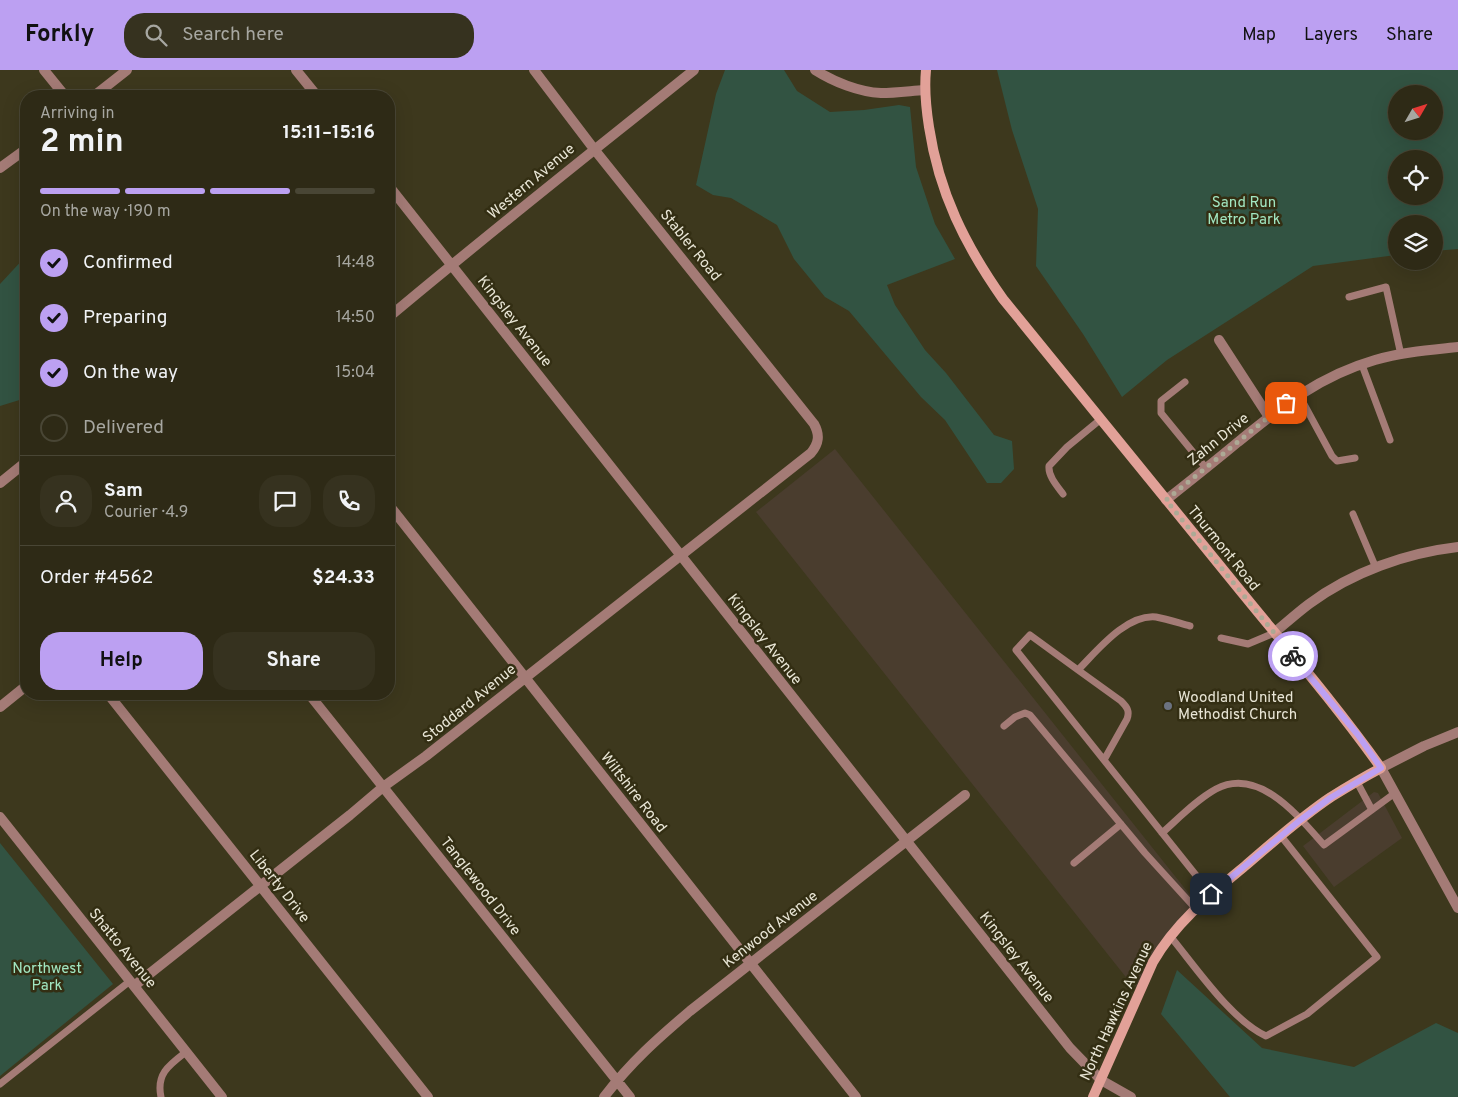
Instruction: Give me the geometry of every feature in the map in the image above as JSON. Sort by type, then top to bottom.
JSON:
[{"type":"street","points":[[44,70],[60,90]]},
{"type":"street","points":[[102,90],[127,70]]},
{"type":"street","points":[[296,70],[312,90]]},
{"type":"street","name":"Stabler Road","points":[[534,70],[594,149],[814,424],[818,432],[818,441]]},
{"type":"street","name":"Western Avenue","points":[[395,312],[594,149],[694,70]]},
{"type":"street","points":[[815,70],[842,84],[868,92],[924,90]]},
{"type":"street","name":"Thurmont Road","points":[[926,70],[924,90],[940,177],[954,216],[971,251],[1003,299],[1358,735],[1381,768],[1458,908]]},
{"type":"street","points":[[0,168],[20,153]]},
{"type":"street","name":"Kingsley Avenue","points":[[395,194],[1070,1048],[1101,1080],[1131,1097]]},
{"type":"street","points":[[1219,340],[1269,417]]},
{"type":"street","name":"Zahn Drive","points":[[1166,500],[1269,417],[1299,395],[1332,377],[1375,360],[1418,351],[1458,347]]},
{"type":"street","name":"Stoddard Avenue","points":[[132,983],[260,886],[383,787],[426,756],[811,453],[818,445],[818,441]]},
{"type":"street","points":[[0,483],[20,467]]},
{"type":"street","name":"Wiltshire Road","points":[[395,513],[856,1097]]},
{"type":"street","points":[[1274,632],[1310,603],[1352,578],[1419,554],[1458,547]]},
{"type":"street","points":[[0,707],[20,691]]},
{"type":"street","name":"Liberty Drive","points":[[113,700],[428,1097]]},
{"type":"street","name":"Tanglewood Drive","points":[[314,700],[630,1097]]},
{"type":"street","name":"North Hawkins Avenue","points":[[1093,1097],[1153,962],[1170,936],[1195,908],[1280,836],[1330,798],[1381,768],[1424,746],[1458,732]]},
{"type":"street","name":"Kenwood Avenue","points":[[604,1097],[646,1049],[690,1011],[965,795]]},
{"type":"street","name":"Shatto Avenue","points":[[0,817],[222,1097]]},
{"type":"lane","points":[[1349,297],[1386,287],[1401,355]]},
{"type":"lane","points":[[1362,365],[1390,440]]},
{"type":"lane","points":[[1185,382],[1161,402],[1161,413],[1206,468]]},
{"type":"lane","points":[[1299,395],[1332,456],[1337,461],[1355,458]]},
{"type":"lane","points":[[1063,494],[1050,474],[1049,466],[1067,447],[1101,419]]},
{"type":"lane","points":[[1353,514],[1376,568]]},
{"type":"lane","points":[[1078,670],[1111,636],[1142,618],[1154,617],[1190,626]]},
{"type":"lane","points":[[1221,638],[1248,644],[1274,632]]},
{"type":"lane","points":[[1104,760],[1127,719],[1129,713],[1127,707],[1030,635],[1016,650],[1211,894]]},
{"type":"lane","points":[[1004,726],[1015,717],[1025,713],[1030,715],[1172,884],[1195,908]]},
{"type":"lane","points":[[1357,782],[1372,810]]},
{"type":"lane","points":[[1162,833],[1209,793],[1218,788],[1236,783],[1252,786],[1277,798],[1288,806],[1324,845],[1395,793]]},
{"type":"lane","points":[[1074,863],[1121,824]]},
{"type":"lane","points":[[1170,936],[1228,1007],[1249,1026],[1266,1036],[1308,1014],[1377,957],[1280,836]]},
{"type":"lane","points":[[0,1084],[132,983]]},
{"type":"lane","points":[[161,1097],[159,1088],[163,1073],[169,1065],[186,1052]]},
{"type":"shaded area","points":[[835,449],[1198,905],[1176,929],[1140,990],[1125,976],[756,512]]},
{"type":"shaded area","points":[[1374,792],[1378,793],[1402,838],[1334,887],[1303,846]]},
{"type":"green space","points":[[725,70],[784,70],[797,91],[830,112],[899,105],[910,107],[916,167],[935,224],[955,259],[887,285],[895,305],[925,350],[946,373],[994,435],[1012,441],[1014,469],[1001,483],[987,483],[945,420],[921,397],[849,311],[825,297],[794,259],[777,225],[731,198],[713,195],[696,185],[716,94]]},
{"type":"green space","name":"Sand Run Metro Park","points":[[997,70],[1458,70],[1458,249],[1443,250],[1443,215],[1388,215],[1388,256],[1313,266],[1167,360],[1122,397],[1083,334],[1036,266],[1038,209],[1012,130]]},
{"type":"green space","points":[[20,262],[20,400],[0,406],[0,284]]},
{"type":"green space","name":"Northwest Park","points":[[0,843],[113,984],[0,1076]]},
{"type":"green space","points":[[1177,970],[1262,1048],[1354,1067],[1436,1023],[1458,1033],[1458,1097],[1230,1097],[1161,1014]]},
{"type":"way so far","points":[[1286,403],[1166,500],[1293,656]]},
{"type":"place","name":"Woodland United Methodist Church","points":[[1168,706]]},
{"type":"route","points":[[1211,894],[1299,821],[1330,798],[1381,768],[1358,735],[1293,656]]}]
